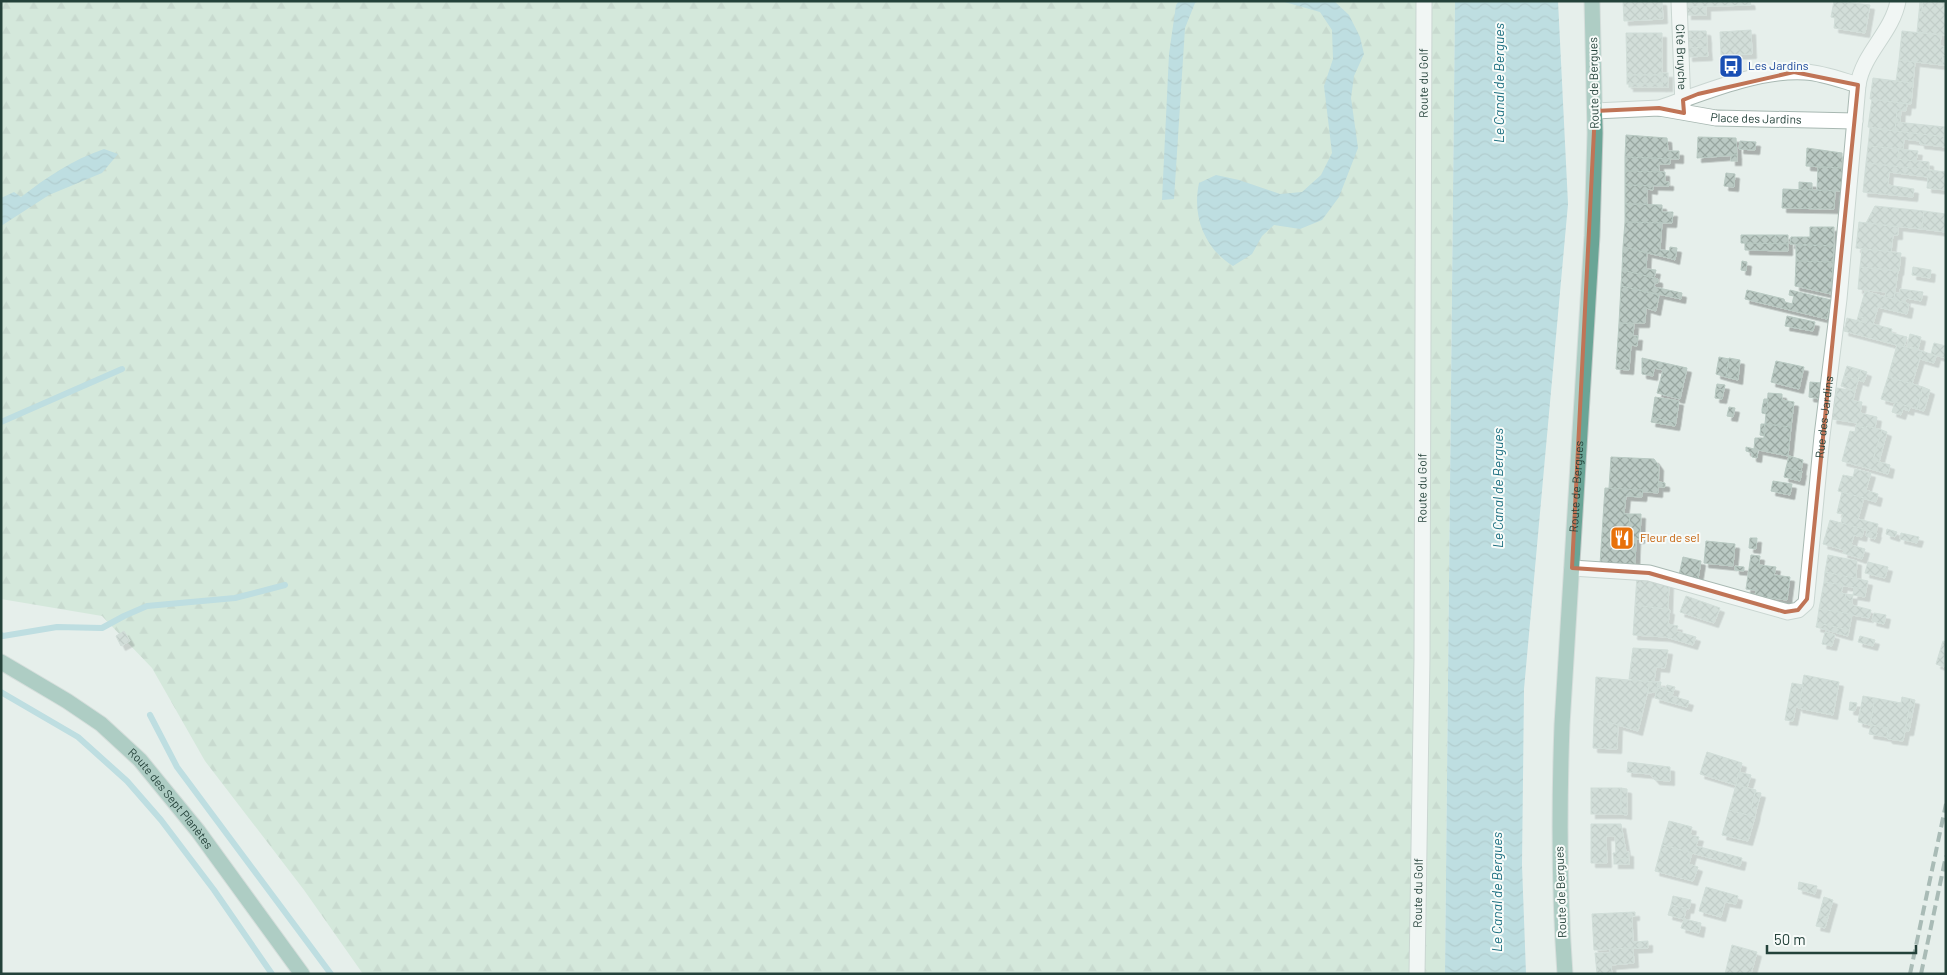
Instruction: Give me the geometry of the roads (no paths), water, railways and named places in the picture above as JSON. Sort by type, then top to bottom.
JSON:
[{"type":"main road","name":"Route de Bergues","points":[[1565,974],[1560,893],[1560,799],[1592,236],[1595,111],[1592,1]]},
{"type":"main road","name":"Route des Sept Planètes","points":[[1,662],[67,701],[100,724],[140,760],[198,830],[302,974]]},
{"type":"street","name":"Route du Golf","points":[[1417,974],[1422,658],[1424,1]]},
{"type":"street","name":"Cité Bruyche","points":[[1679,1],[1683,107]]},
{"type":"street","name":"Rue des Jardins","points":[[1572,568],[1638,572],[1670,578],[1785,612],[1798,610],[1806,603],[1820,454],[1839,299],[1858,85],[1863,64],[1890,25],[1898,1]]},
{"type":"street","points":[[1683,107],[1733,83],[1794,72],[1816,73],[1858,85]]},
{"type":"street","name":"Place des Jardins","points":[[1595,111],[1683,107],[1716,118],[1856,121]]},
{"type":"water","points":[[1179,1],[1199,1],[1195,3],[1185,28],[1174,199],[1162,200],[1169,54],[1176,5]]},
{"type":"water","points":[[1281,1],[1334,1],[1349,15],[1360,37],[1364,54],[1354,76],[1351,98],[1358,148],[1339,197],[1322,220],[1300,229],[1274,225],[1262,236],[1252,254],[1233,266],[1214,250],[1203,230],[1197,207],[1199,183],[1216,175],[1239,180],[1280,194],[1302,192],[1321,175],[1332,153],[1324,86],[1333,59],[1332,30],[1320,12]]},
{"type":"water","name":"Le Canal de Bergues","points":[[1455,1],[1558,1],[1568,204],[1524,689],[1522,865],[1526,974],[1445,974]]},
{"type":"water","points":[[104,149],[118,154],[102,173],[49,195],[1,226],[1,198],[14,192],[21,197],[60,170],[81,158]]},
{"type":"waterway","points":[[1,422],[122,369]]},
{"type":"waterway","points":[[1,635],[57,627],[102,628],[147,606],[235,598],[285,585]]},
{"type":"waterway","points":[[1,692],[78,737],[127,781],[161,820],[214,890],[272,974]]},
{"type":"waterway","points":[[150,715],[177,767],[331,974]]},
{"type":"railway","points":[[1910,974],[1946,804]]},
{"type":"railway","points":[[1921,974],[1946,856]]},
{"type":"place","name":"Les Jardins","points":[[1731,66]]},
{"type":"place","name":"Fleur de sel","points":[[1622,538]]}]
